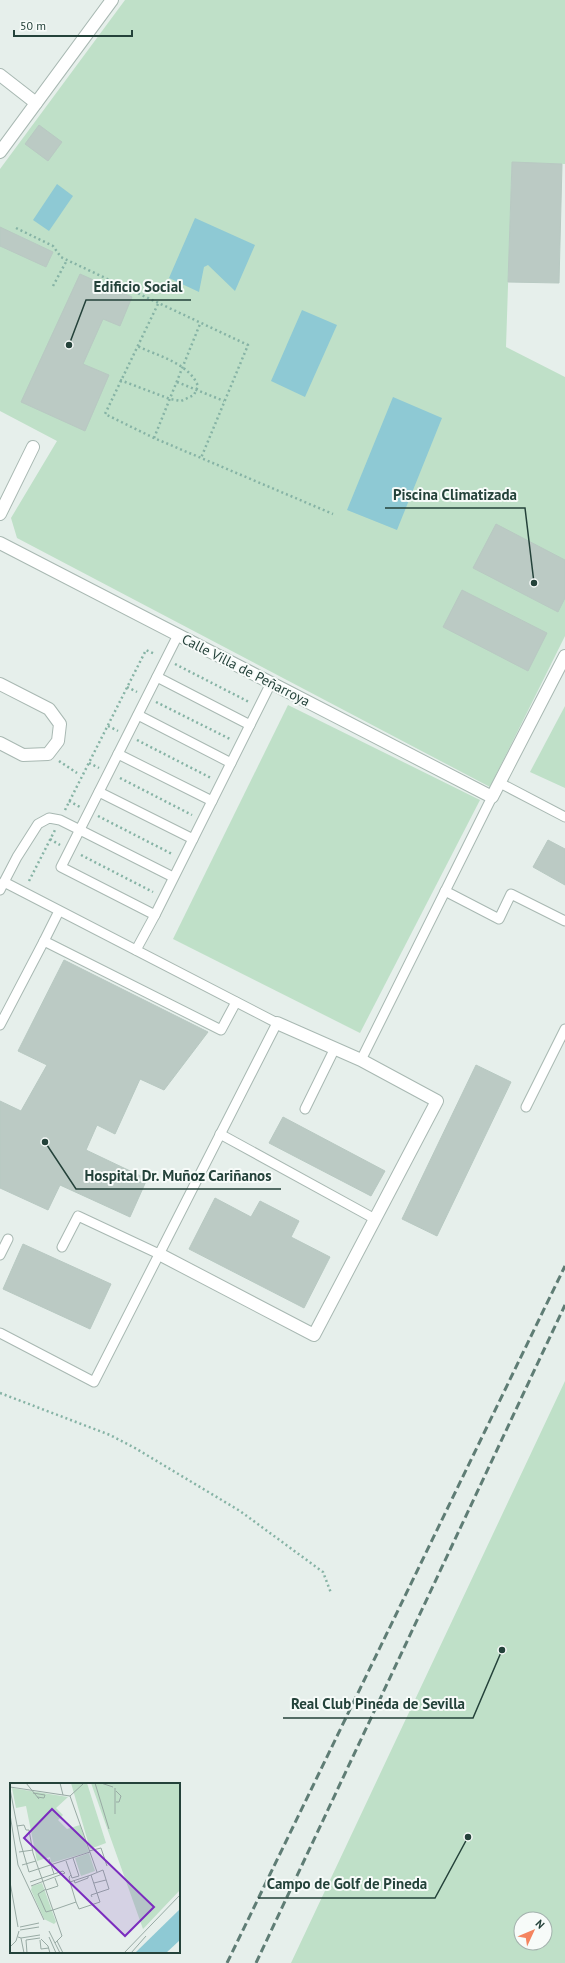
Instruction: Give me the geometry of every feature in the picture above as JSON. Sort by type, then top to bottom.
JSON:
[{"type":"street","points":[[0,152],[112,0]]},
{"type":"street","points":[[0,75],[36,103]]},
{"type":"street","points":[[0,514],[33,447]]},
{"type":"street","name":"Calle Villa de Peñarroya","points":[[0,543],[492,797]]},
{"type":"street","points":[[492,797],[565,656]]},
{"type":"street","points":[[0,684],[49,709],[60,724],[58,741],[48,754],[23,755],[0,743]]},
{"type":"street","points":[[159,1254],[314,1335],[437,1101],[361,1060],[277,1023]]},
{"type":"lane","points":[[154,914],[61,867],[178,635]]},
{"type":"lane","points":[[157,677],[250,725]]},
{"type":"lane","points":[[136,950],[271,683]]},
{"type":"lane","points":[[138,715],[231,763]]},
{"type":"lane","points":[[118,754],[212,801]]},
{"type":"lane","points":[[501,781],[565,817]]},
{"type":"lane","points":[[99,792],[193,839]]},
{"type":"lane","points":[[361,1060],[492,797]]},
{"type":"lane","points":[[0,1333],[94,1382],[277,1023],[59,911],[2,886],[17,857],[38,824],[49,818],[60,820],[174,877]]},
{"type":"lane","points":[[445,891],[499,919],[511,894],[565,921]]},
{"type":"lane","points":[[0,1025],[59,911]]},
{"type":"lane","points":[[44,941],[221,1030],[236,1002]]},
{"type":"lane","points":[[526,1107],[565,1029]]},
{"type":"lane","points":[[305,1110],[335,1048]]},
{"type":"lane","points":[[220,1134],[375,1219]]},
{"type":"lane","points":[[62,1247],[78,1216],[159,1254]]},
{"type":"lane","points":[[0,1255],[8,1239]]},
{"type":"path","points":[[16,228],[53,246],[61,257],[200,324],[248,345],[201,458]]},
{"type":"path","points":[[53,286],[67,260]]},
{"type":"path","points":[[158,304],[120,380],[105,414],[154,438],[333,514]]},
{"type":"path","points":[[154,438],[200,324]]},
{"type":"path","points":[[120,380],[170,399],[181,401],[194,395],[196,391],[198,386],[194,376],[183,367],[137,346]]},
{"type":"path","points":[[177,382],[196,391],[224,401]]},
{"type":"path","points":[[127,687],[240,744]]},
{"type":"path","points":[[108,726],[221,783]]},
{"type":"path","points":[[48,754],[77,773]]},
{"type":"path","points":[[89,763],[202,820]]},
{"type":"path","points":[[69,801],[183,859]]},
{"type":"path","points":[[50,839],[163,897]]},
{"type":"path","points":[[0,1393],[116,1438],[136,1448],[234,1506],[323,1572],[331,1593]]},
{"type":"green space","points":[[125,0],[565,0],[565,164],[512,163],[506,347],[565,377],[565,636],[490,787],[17,538],[11,518],[57,441],[0,411],[0,169]]},
{"type":"green space","points":[[288,705],[480,800],[360,1033],[173,939]]},
{"type":"green space","points":[[565,706],[565,788],[530,772]]},
{"type":"green space","points":[[565,1381],[565,1963],[291,1963]]},
{"type":"water","points":[[57,184],[73,196],[49,231],[33,220]]},
{"type":"water","points":[[195,218],[255,245],[235,291],[208,265],[204,267],[199,292],[169,278]]},
{"type":"water","points":[[302,310],[337,325],[305,397],[271,381]]},
{"type":"water","points":[[393,397],[442,418],[397,530],[347,510]]},
{"type":"building","points":[[39,125],[62,142],[48,161],[25,144]]},
{"type":"building","points":[[512,162],[562,164],[559,283],[508,282]]},
{"type":"building","points":[[0,227],[53,252],[46,267],[0,246]]},
{"type":"building","points":[[80,274],[132,297],[120,326],[103,319],[83,364],[109,375],[85,431],[21,402]]},
{"type":"building","points":[[496,524],[565,560],[565,598],[558,612],[473,568]]},
{"type":"building","points":[[462,590],[547,633],[528,671],[443,627]]},
{"type":"building","points":[[548,840],[565,849],[565,885],[533,867]]},
{"type":"building","points":[[64,960],[208,1032],[164,1090],[140,1079],[115,1134],[97,1125],[86,1150],[147,1179],[130,1217],[60,1185],[48,1210],[0,1188],[0,1101],[21,1111],[47,1065],[18,1051]]},
{"type":"building","points":[[476,1065],[511,1082],[437,1236],[402,1219]]},
{"type":"building","points":[[283,1117],[385,1171],[371,1196],[269,1143]]},
{"type":"building","points":[[215,1198],[251,1217],[260,1201],[299,1221],[291,1237],[330,1257],[304,1308],[189,1249]]},
{"type":"building","points":[[23,1244],[111,1284],[90,1329],[3,1289]]},
{"type":"railway","points":[[227,1963],[565,1266]]},
{"type":"railway","points":[[256,1963],[565,1305]]},
{"type":"place","name":"Edificio Social","points":[[69,345]]},
{"type":"place","name":"Piscina Climatizada","points":[[534,583]]},
{"type":"place","name":"Hospital Dr. Muñoz Cariñanos","points":[[45,1142]]},
{"type":"place","name":"Real Club Pineda de Sevilla","points":[[502,1650]]},
{"type":"place","name":"Campo de Golf de Pineda","points":[[468,1837]]}]
